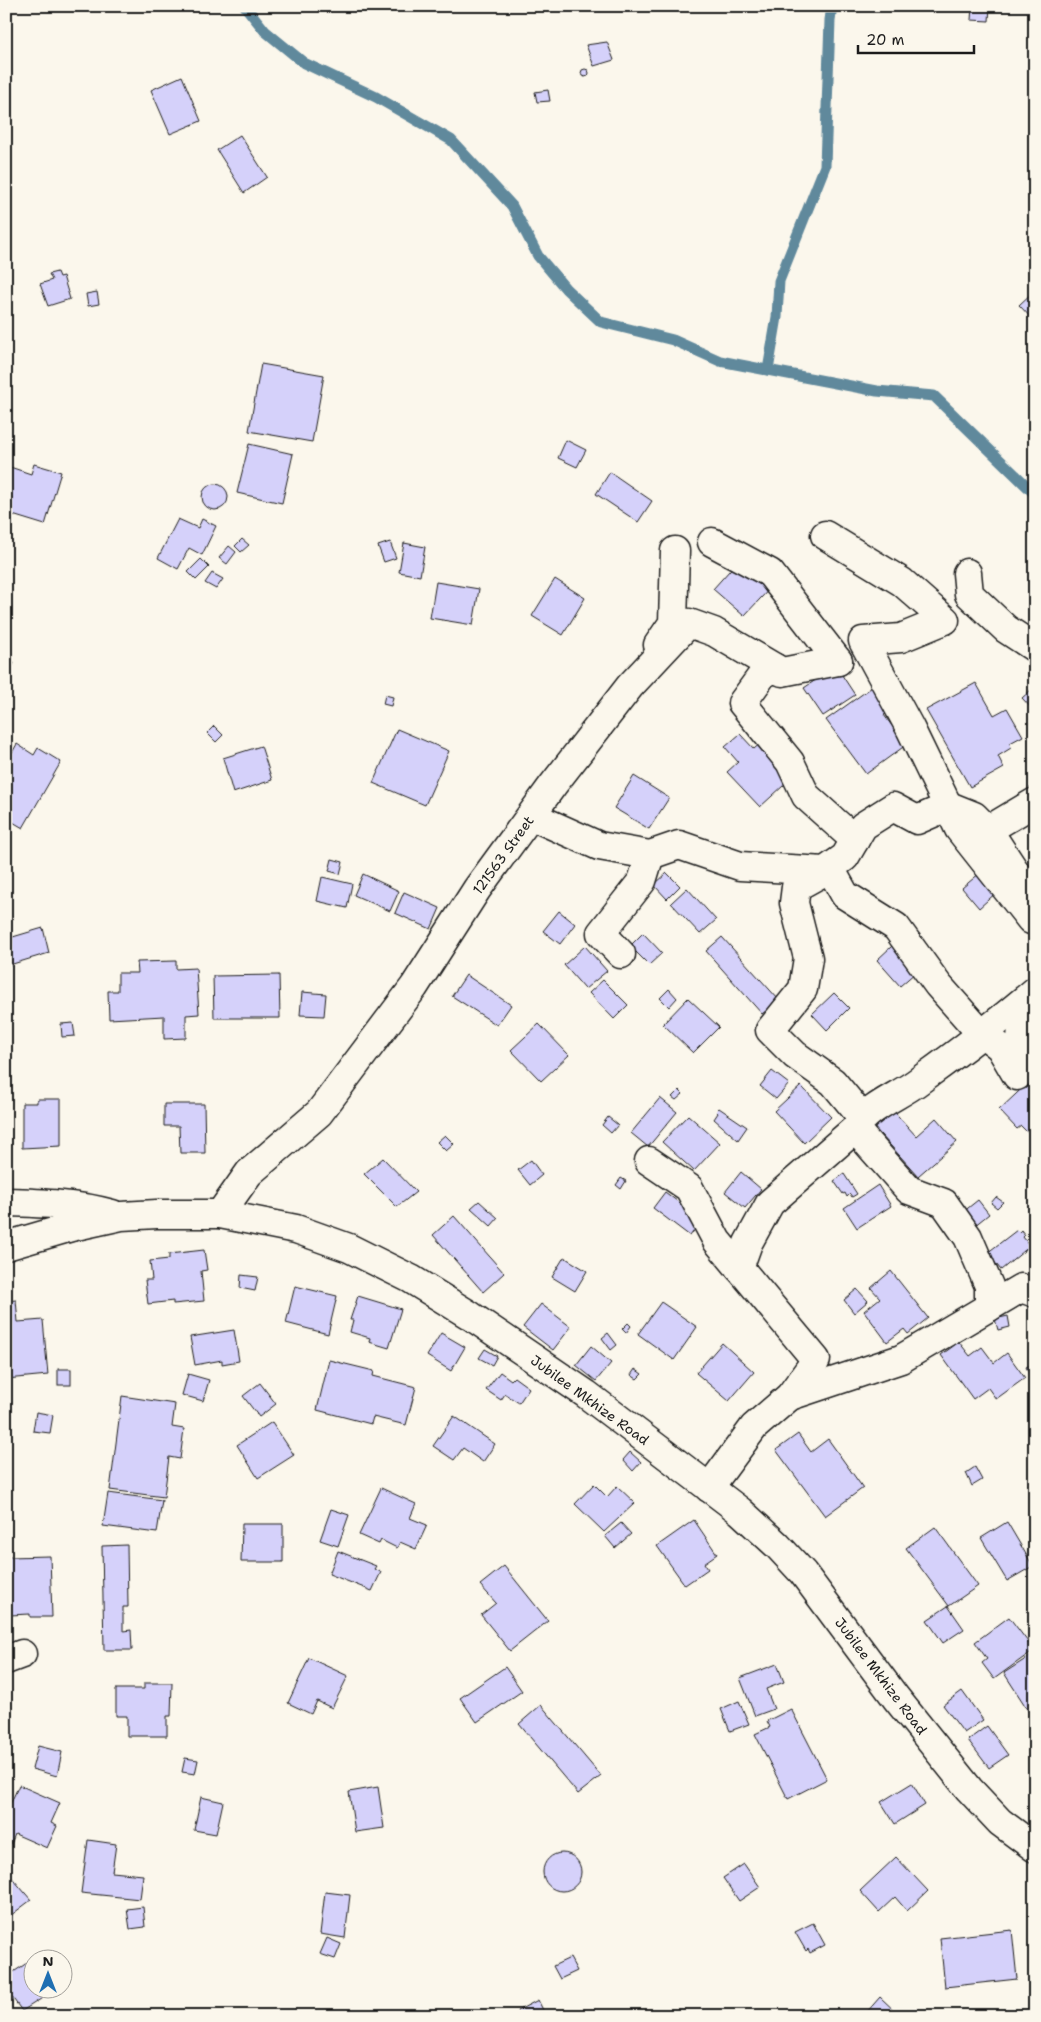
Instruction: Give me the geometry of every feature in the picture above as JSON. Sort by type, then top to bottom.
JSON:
[{"type":"street","points":[[712,542],[770,573],[838,661],[853,644],[863,641],[901,638],[945,620],[902,582],[825,535]]},
{"type":"street","points":[[630,686],[673,623],[675,551]]},
{"type":"street","points":[[967,573],[970,594],[1006,629],[1035,648]]},
{"type":"street","name":"121563 Street","points":[[220,1214],[249,1173],[319,1113],[344,1082],[380,1030],[414,987],[477,889],[630,686],[689,623],[714,632],[782,672],[838,661]]},
{"type":"street","points":[[863,641],[910,728],[959,829],[1031,920],[1035,918]]},
{"type":"street","points":[[775,668],[763,674],[742,703],[790,762],[806,796],[855,840]]},
{"type":"street","points":[[988,830],[1035,802]]},
{"type":"street","points":[[989,1307],[988,1286],[968,1237],[944,1203],[909,1190],[859,1123],[833,1082],[795,1056],[770,1030],[803,989],[808,958],[794,903],[796,887],[845,857],[863,826],[892,807],[917,820],[949,806],[974,816],[988,830],[1032,897],[1035,906]]},
{"type":"street","points":[[532,816],[600,846],[650,855],[679,845],[740,866],[827,869]]},
{"type":"street","points":[[621,954],[601,933],[642,881],[650,855]]},
{"type":"street","points":[[827,869],[845,895],[896,927],[938,985],[984,1034],[1000,1047],[1026,1077]]},
{"type":"street","points":[[739,1268],[748,1242],[770,1203],[859,1123],[984,1034],[1035,990]]},
{"type":"street","points":[[1026,1077],[1022,1029],[1035,994]]},
{"type":"street","points":[[649,1161],[689,1188],[717,1241],[816,1360],[790,1396],[754,1427],[709,1488]]},
{"type":"street","points":[[6,1202],[56,1203],[93,1208],[121,1216]]},
{"type":"street","name":"Jubilee Mkhize Road","points":[[6,1246],[71,1227],[121,1216],[220,1214],[296,1229],[349,1248],[411,1279],[472,1316],[586,1394],[740,1511],[777,1545],[803,1573],[896,1698],[970,1789],[1000,1822],[1035,1848]]},
{"type":"street","points":[[790,1396],[901,1359],[1020,1288],[1035,1293]]},
{"type":"building","points":[[972,6],[990,6],[989,21],[971,20]]},
{"type":"building","points":[[607,42],[614,60],[594,66],[586,45]]},
{"type":"building","points":[[585,69],[589,73],[585,77],[581,73]]},
{"type":"building","points":[[182,76],[201,121],[170,134],[151,90]]},
{"type":"building","points":[[548,90],[550,101],[537,102],[535,92]]},
{"type":"building","points":[[240,135],[267,177],[244,193],[217,150]]},
{"type":"building","points":[[57,272],[59,277],[63,276],[70,299],[48,306],[40,284],[52,280],[49,274]]},
{"type":"building","points":[[97,292],[99,304],[88,306],[86,294]]},
{"type":"building","points":[[1035,292],[1035,322],[1019,305]]},
{"type":"building","points":[[261,364],[324,375],[312,442],[249,431]]},
{"type":"building","points":[[566,440],[586,450],[577,467],[558,458]]},
{"type":"building","points":[[249,444],[293,454],[282,503],[237,493]]},
{"type":"building","points":[[34,464],[61,472],[45,525],[6,513],[6,480],[10,467],[31,474]]},
{"type":"building","points":[[610,472],[652,501],[638,522],[596,494]]},
{"type":"building","points":[[215,484],[224,488],[228,497],[224,506],[215,510],[206,506],[202,497],[206,488]]},
{"type":"building","points":[[178,519],[198,528],[202,519],[216,526],[202,555],[189,548],[178,569],[158,558]]},
{"type":"building","points":[[242,539],[249,545],[241,552],[235,546]]},
{"type":"building","points":[[390,542],[396,558],[384,562],[378,546]]},
{"type":"building","points":[[404,543],[425,547],[420,576],[399,572]]},
{"type":"building","points":[[229,546],[236,552],[227,564],[219,558]]},
{"type":"building","points":[[201,559],[209,567],[196,580],[188,572]]},
{"type":"building","points":[[738,561],[776,582],[744,616],[713,589]]},
{"type":"building","points":[[212,573],[223,579],[216,589],[205,583]]},
{"type":"building","points":[[555,579],[585,598],[563,635],[532,616]]},
{"type":"building","points":[[436,582],[479,589],[473,625],[430,618]]},
{"type":"building","points":[[6,659],[14,663],[6,680]]},
{"type":"building","points":[[836,666],[855,695],[823,716],[804,688]]},
{"type":"building","points":[[976,683],[994,715],[1007,708],[1023,736],[1010,743],[1011,748],[998,756],[1004,768],[970,787],[926,710]]},
{"type":"building","points":[[875,685],[893,709],[884,715],[906,745],[866,774],[826,720]]},
{"type":"building","points":[[1032,689],[1035,692],[1035,712],[1022,698]]},
{"type":"building","points":[[385,695],[393,697],[391,706],[383,704]]},
{"type":"building","points":[[1035,715],[1035,733],[1031,723]]},
{"type":"building","points":[[214,726],[223,735],[216,742],[207,733]]},
{"type":"building","points":[[397,729],[449,751],[425,805],[373,783]]},
{"type":"building","points":[[740,734],[754,749],[763,741],[795,775],[760,807],[727,772],[738,762],[725,747]]},
{"type":"building","points":[[17,744],[34,755],[38,748],[61,762],[23,828],[6,818],[6,763]]},
{"type":"building","points":[[261,746],[272,780],[233,793],[223,758]]},
{"type":"building","points":[[634,776],[669,798],[649,829],[614,808]]},
{"type":"building","points":[[332,859],[343,862],[340,874],[329,871]]},
{"type":"building","points":[[667,873],[680,886],[667,899],[654,885]]},
{"type":"building","points":[[980,873],[997,892],[979,908],[962,888]]},
{"type":"building","points":[[363,874],[399,891],[390,911],[354,895]]},
{"type":"building","points":[[322,877],[352,884],[347,908],[317,901]]},
{"type":"building","points":[[687,888],[716,920],[700,934],[671,903]]},
{"type":"building","points":[[404,892],[440,908],[431,929],[395,913]]},
{"type":"building","points":[[559,911],[575,924],[560,944],[543,931]]},
{"type":"building","points":[[43,928],[49,953],[6,966],[6,939]]},
{"type":"building","points":[[643,933],[662,953],[649,965],[630,946]]},
{"type":"building","points":[[722,937],[779,1000],[762,1014],[706,951]]},
{"type":"building","points":[[585,946],[607,971],[585,989],[564,965]]},
{"type":"building","points":[[892,946],[916,972],[900,986],[877,960]]},
{"type":"building","points":[[176,961],[176,969],[196,968],[199,1014],[186,1015],[186,1038],[164,1039],[164,1016],[109,1019],[108,991],[118,991],[118,973],[138,973],[137,962]]},
{"type":"building","points":[[279,975],[280,1018],[214,1018],[213,976]]},
{"type":"building","points":[[466,975],[511,1005],[497,1025],[452,996]]},
{"type":"building","points":[[603,980],[628,1005],[614,1019],[589,993]]},
{"type":"building","points":[[669,989],[677,998],[669,1007],[660,998]]},
{"type":"building","points":[[302,992],[326,994],[324,1016],[300,1015]]},
{"type":"building","points":[[834,993],[849,1008],[827,1030],[812,1014]]},
{"type":"building","points":[[688,998],[719,1027],[693,1053],[663,1024]]},
{"type":"building","points":[[73,1023],[75,1036],[62,1037],[61,1024]]},
{"type":"building","points":[[539,1024],[569,1055],[541,1081],[511,1050]]},
{"type":"building","points":[[772,1071],[789,1084],[776,1099],[760,1086]]},
{"type":"building","points":[[1032,1079],[1035,1081],[1035,1140],[1021,1126],[1017,1129],[999,1110]]},
{"type":"building","points":[[801,1086],[831,1117],[804,1143],[774,1111]]},
{"type":"building","points":[[679,1090],[683,1094],[676,1100],[672,1097]]},
{"type":"building","points":[[660,1098],[677,1112],[648,1147],[631,1133]]},
{"type":"building","points":[[37,1099],[61,1099],[61,1146],[22,1148],[22,1103],[37,1103]]},
{"type":"building","points":[[164,1104],[204,1104],[205,1153],[180,1153],[179,1126],[164,1126]]},
{"type":"building","points":[[890,1107],[916,1136],[936,1118],[957,1142],[918,1176],[871,1124]]},
{"type":"building","points":[[719,1108],[747,1127],[738,1140],[714,1119]]},
{"type":"building","points":[[688,1115],[720,1143],[694,1171],[662,1142]]},
{"type":"building","points":[[608,1117],[618,1125],[611,1133],[602,1125]]},
{"type":"building","points":[[445,1135],[454,1144],[446,1151],[437,1142]]},
{"type":"building","points":[[383,1158],[416,1192],[397,1207],[364,1174]]},
{"type":"building","points":[[531,1160],[542,1175],[530,1185],[518,1170]]},
{"type":"building","points":[[741,1172],[761,1189],[745,1208],[725,1192]]},
{"type":"building","points":[[844,1174],[857,1194],[852,1197],[850,1194],[847,1197],[845,1193],[843,1194],[834,1181]]},
{"type":"building","points":[[621,1178],[626,1181],[621,1189],[616,1185]]},
{"type":"building","points":[[878,1185],[891,1206],[857,1228],[844,1208]]},
{"type":"building","points":[[665,1192],[702,1220],[690,1236],[653,1208]]},
{"type":"building","points":[[996,1197],[1003,1202],[997,1208],[991,1203]]},
{"type":"building","points":[[978,1200],[989,1214],[969,1230],[958,1216]]},
{"type":"building","points":[[479,1201],[498,1218],[491,1226],[471,1208]]},
{"type":"building","points":[[454,1216],[504,1273],[483,1292],[433,1235]]},
{"type":"building","points":[[1017,1230],[1019,1232],[1021,1230],[1025,1235],[1023,1237],[1030,1246],[1001,1270],[987,1253]]},
{"type":"building","points":[[204,1250],[207,1270],[201,1271],[204,1301],[173,1304],[173,1301],[148,1304],[145,1280],[152,1280],[150,1261],[169,1259],[169,1254]]},
{"type":"building","points":[[564,1257],[587,1271],[575,1291],[552,1277]]},
{"type":"building","points":[[891,1271],[928,1318],[908,1334],[904,1329],[887,1342],[864,1311],[880,1298],[871,1288]]},
{"type":"building","points":[[241,1275],[258,1277],[255,1291],[240,1288]]},
{"type":"building","points":[[295,1286],[337,1296],[328,1334],[286,1323]]},
{"type":"building","points":[[857,1289],[868,1301],[854,1313],[844,1300]]},
{"type":"building","points":[[358,1296],[401,1309],[389,1348],[369,1342],[370,1338],[350,1332],[353,1320],[350,1320]]},
{"type":"building","points":[[16,1300],[18,1322],[43,1320],[48,1375],[6,1379],[6,1301]]},
{"type":"building","points":[[661,1302],[697,1327],[674,1360],[638,1334]]},
{"type":"building","points":[[541,1304],[571,1327],[553,1350],[523,1327]]},
{"type":"building","points":[[1008,1316],[1010,1327],[998,1330],[995,1319]]},
{"type":"building","points":[[628,1323],[631,1326],[626,1333],[622,1329]]},
{"type":"building","points":[[234,1330],[239,1361],[222,1364],[222,1360],[195,1365],[190,1337]]},
{"type":"building","points":[[441,1333],[465,1347],[451,1371],[427,1356]]},
{"type":"building","points":[[608,1333],[617,1345],[611,1350],[602,1338]]},
{"type":"building","points":[[959,1342],[970,1356],[982,1347],[994,1363],[1007,1353],[1025,1378],[996,1399],[988,1388],[973,1399],[941,1355]]},
{"type":"building","points":[[722,1343],[754,1372],[729,1401],[696,1373]]},
{"type":"building","points":[[591,1346],[611,1363],[596,1381],[576,1365]]},
{"type":"building","points":[[485,1349],[497,1356],[492,1365],[479,1358]]},
{"type":"building","points":[[329,1360],[374,1371],[373,1376],[416,1387],[406,1425],[373,1417],[371,1424],[317,1410]]},
{"type":"building","points":[[1035,1363],[1035,1385],[1026,1367]]},
{"type":"building","points":[[58,1369],[71,1369],[71,1385],[58,1385]]},
{"type":"building","points":[[635,1369],[642,1374],[637,1379],[631,1375]]},
{"type":"building","points":[[500,1372],[511,1380],[514,1377],[529,1388],[519,1403],[505,1394],[501,1400],[486,1390]]},
{"type":"building","points":[[188,1374],[209,1380],[203,1401],[182,1395]]},
{"type":"building","points":[[260,1383],[276,1404],[259,1417],[243,1396]]},
{"type":"building","points":[[122,1396],[175,1404],[172,1427],[184,1429],[180,1459],[169,1457],[164,1497],[110,1490]]},
{"type":"building","points":[[36,1412],[53,1415],[50,1433],[33,1431]]},
{"type":"building","points":[[454,1416],[495,1444],[483,1462],[463,1448],[454,1460],[433,1446]]},
{"type":"building","points":[[272,1422],[294,1455],[258,1478],[237,1445]]},
{"type":"building","points":[[798,1434],[811,1452],[828,1439],[863,1488],[825,1516],[776,1450]]},
{"type":"building","points":[[630,1452],[641,1462],[633,1471],[623,1460]]},
{"type":"building","points":[[975,1467],[982,1480],[972,1486],[966,1473]]},
{"type":"building","points":[[594,1484],[607,1497],[617,1486],[635,1503],[604,1532],[575,1504]]},
{"type":"building","points":[[381,1488],[416,1504],[410,1518],[427,1525],[416,1549],[400,1542],[397,1548],[381,1540],[379,1544],[359,1535]]},
{"type":"building","points":[[108,1493],[162,1500],[157,1533],[103,1526]]},
{"type":"building","points":[[331,1509],[349,1515],[338,1546],[320,1540]]},
{"type":"building","points":[[694,1520],[717,1554],[704,1563],[708,1569],[685,1585],[657,1546]]},
{"type":"building","points":[[1007,1522],[1033,1566],[1007,1581],[981,1538]]},
{"type":"building","points":[[621,1523],[631,1534],[615,1548],[605,1536]]},
{"type":"building","points":[[242,1524],[283,1524],[283,1562],[241,1562]]},
{"type":"building","points":[[935,1527],[978,1586],[949,1606],[906,1548]]},
{"type":"building","points":[[127,1545],[128,1607],[123,1607],[123,1631],[131,1630],[132,1650],[104,1650],[102,1546]]},
{"type":"building","points":[[338,1551],[376,1566],[374,1569],[381,1572],[372,1591],[329,1574]]},
{"type":"building","points":[[50,1556],[52,1617],[30,1617],[30,1614],[10,1615],[8,1557]]},
{"type":"building","points":[[504,1566],[548,1621],[510,1651],[481,1615],[496,1603],[480,1585]]},
{"type":"building","points":[[948,1606],[964,1629],[943,1643],[927,1620]]},
{"type":"building","points":[[1009,1617],[1034,1650],[994,1679],[982,1663],[987,1659],[975,1642]]},
{"type":"building","points":[[1035,1653],[1035,1721],[1004,1673]]},
{"type":"building","points":[[309,1658],[348,1676],[332,1708],[317,1701],[311,1714],[288,1703]]},
{"type":"building","points":[[777,1664],[784,1682],[766,1689],[774,1709],[755,1716],[740,1678]]},
{"type":"building","points":[[505,1667],[522,1691],[477,1722],[460,1698]]},
{"type":"building","points":[[144,1683],[172,1683],[171,1716],[167,1716],[167,1736],[127,1736],[127,1716],[116,1716],[116,1689],[144,1689]]},
{"type":"building","points":[[962,1691],[983,1720],[964,1733],[943,1705]]},
{"type":"building","points":[[739,1701],[749,1724],[730,1731],[721,1709]]},
{"type":"building","points":[[541,1705],[601,1776],[578,1794],[519,1724]]},
{"type":"building","points":[[791,1709],[827,1779],[788,1799],[755,1734],[770,1727],[767,1721]]},
{"type":"building","points":[[987,1726],[1008,1755],[989,1768],[968,1740]]},
{"type":"building","points":[[38,1746],[62,1752],[57,1776],[32,1769]]},
{"type":"building","points":[[185,1758],[198,1760],[195,1774],[182,1772]]},
{"type":"building","points":[[912,1783],[925,1805],[895,1824],[881,1802]]},
{"type":"building","points":[[19,1785],[60,1803],[51,1823],[57,1826],[47,1848],[15,1834],[11,1844],[6,1842],[6,1813]]},
{"type":"building","points":[[378,1787],[384,1828],[355,1832],[349,1792]]},
{"type":"building","points":[[201,1797],[223,1802],[216,1834],[194,1830]]},
{"type":"building","points":[[88,1840],[116,1844],[112,1872],[143,1875],[140,1899],[81,1893]]},
{"type":"building","points":[[562,1853],[575,1859],[581,1872],[575,1885],[562,1891],[549,1885],[543,1872],[549,1859]]},
{"type":"building","points":[[896,1857],[928,1891],[907,1911],[895,1897],[879,1912],[860,1891]]},
{"type":"building","points":[[744,1864],[760,1887],[739,1901],[723,1878]]},
{"type":"building","points":[[8,1873],[31,1900],[6,1919],[6,1874]]},
{"type":"building","points":[[325,1892],[350,1895],[345,1938],[320,1934]]},
{"type":"building","points":[[143,1907],[145,1927],[130,1929],[127,1909]]},
{"type":"building","points":[[813,1923],[825,1945],[810,1953],[808,1949],[806,1951],[795,1932]]},
{"type":"building","points":[[1012,1930],[1017,1979],[945,1987],[940,1938]]},
{"type":"building","points":[[327,1938],[341,1944],[335,1959],[320,1954]]},
{"type":"building","points":[[570,1958],[577,1971],[560,1979],[553,1966]]},
{"type":"building","points":[[22,1966],[22,2000],[39,2000],[22,2011],[6,1989],[6,1977]]},
{"type":"building","points":[[880,1997],[898,2016],[869,2016],[866,2013]]},
{"type":"building","points":[[538,2000],[546,2016],[519,2016],[517,2011]]},
{"type":"waterway","points":[[245,6],[265,31],[304,63],[376,97],[451,140],[512,206],[538,256],[566,289],[601,322],[673,340],[720,361],[877,391],[934,396],[1035,494]]},
{"type":"waterway","points":[[768,370],[777,317],[779,281],[825,166],[832,6]]}]
